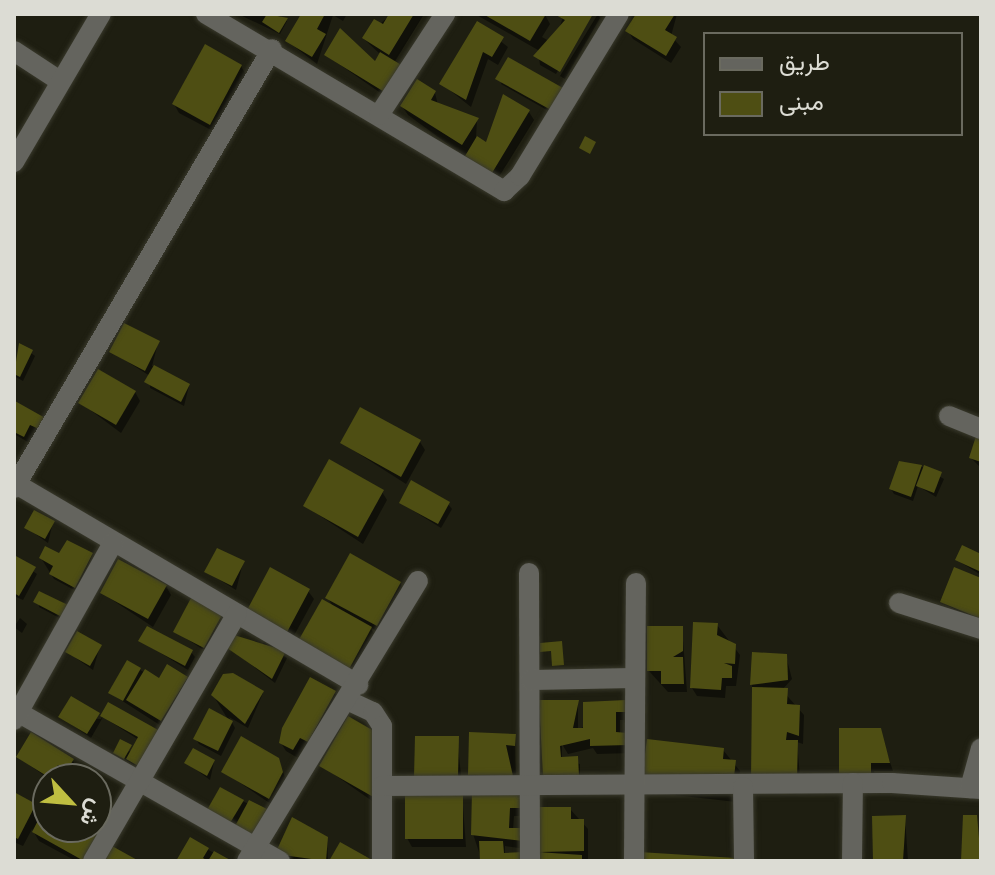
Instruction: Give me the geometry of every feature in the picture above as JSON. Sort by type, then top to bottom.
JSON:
[{"type":"street","points":[[14,162],[101,14]]},
{"type":"street","points":[[206,14],[272,49],[488,186],[509,189],[619,14]]},
{"type":"street","points":[[379,115],[445,14]]},
{"type":"street","points":[[272,49],[15,486],[237,614],[353,693],[380,719],[382,861]]},
{"type":"street","points":[[14,51],[60,81]]},
{"type":"street","points":[[949,416],[981,429]]},
{"type":"street","points":[[113,543],[15,714],[138,784],[251,856],[280,861]]},
{"type":"street","points":[[529,573],[530,861]]},
{"type":"street","points":[[251,856],[353,693],[418,581]]},
{"type":"street","points":[[634,861],[636,583]]},
{"type":"street","points":[[899,603],[981,629]]},
{"type":"street","points":[[93,861],[237,614]]},
{"type":"street","points":[[531,680],[635,678]]},
{"type":"street","points":[[382,786],[743,787],[853,783],[976,788],[981,748]]},
{"type":"street","points":[[852,861],[853,783]]},
{"type":"street","points":[[743,787],[744,861]]},
{"type":"building","points":[[267,14],[288,18],[279,33],[262,22]]},
{"type":"building","points":[[301,14],[325,14],[317,29],[326,34],[312,57],[285,41]]},
{"type":"building","points":[[389,14],[414,14],[389,55],[362,38],[374,19],[383,24]]},
{"type":"building","points":[[483,14],[546,14],[530,41]]},
{"type":"building","points":[[554,14],[593,14],[560,72],[533,56],[565,20]]},
{"type":"building","points":[[636,14],[675,14],[665,30],[677,37],[666,56],[625,31]]},
{"type":"building","points":[[477,21],[504,37],[492,57],[483,52],[466,100],[439,84]]},
{"type":"building","points":[[340,28],[375,61],[380,52],[403,66],[386,93],[324,55]]},
{"type":"building","points":[[205,44],[242,65],[210,125],[172,104]]},
{"type":"building","points":[[508,57],[563,88],[551,110],[495,79]]},
{"type":"building","points":[[417,79],[436,91],[431,100],[479,118],[462,145],[400,106]]},
{"type":"building","points":[[503,94],[530,110],[492,173],[465,156],[477,136],[486,142]]},
{"type":"building","points":[[585,136],[596,142],[590,154],[579,148]]},
{"type":"building","points":[[124,323],[160,341],[145,371],[109,352]]},
{"type":"building","points":[[19,343],[33,350],[20,377],[14,374]]},
{"type":"building","points":[[154,365],[190,384],[181,402],[144,382]]},
{"type":"building","points":[[98,369],[136,391],[116,425],[78,403]]},
{"type":"building","points":[[15,401],[47,419],[41,430],[30,425],[24,437],[14,432]]},
{"type":"building","points":[[360,407],[421,440],[401,477],[340,443]]},
{"type":"building","points":[[976,436],[981,437],[981,462],[969,458]]},
{"type":"building","points":[[329,459],[384,490],[358,537],[303,506]]},
{"type":"building","points":[[899,461],[922,465],[911,497],[889,489]]},
{"type":"building","points":[[924,465],[942,472],[934,493],[916,486]]},
{"type":"building","points":[[411,480],[450,502],[438,524],[399,503]]},
{"type":"building","points":[[34,510],[55,521],[45,539],[24,528]]},
{"type":"building","points":[[67,540],[93,553],[75,588],[49,574],[53,566],[39,558],[45,546],[59,553]]},
{"type":"building","points":[[962,545],[981,554],[981,572],[955,560]]},
{"type":"building","points":[[217,548],[245,561],[232,586],[204,572]]},
{"type":"building","points":[[350,553],[401,582],[377,626],[325,598]]},
{"type":"building","points":[[14,555],[36,567],[19,596],[14,593]]},
{"type":"building","points":[[118,559],[167,585],[148,619],[100,593]]},
{"type":"building","points":[[270,567],[310,589],[286,634],[246,612]]},
{"type":"building","points":[[954,567],[981,578],[979,618],[940,602]]},
{"type":"building","points":[[39,591],[68,605],[62,617],[33,602]]},
{"type":"building","points":[[191,598],[222,615],[204,648],[173,632]]},
{"type":"building","points":[[322,599],[372,627],[348,671],[297,643]]},
{"type":"building","points":[[693,622],[718,623],[717,635],[736,644],[735,664],[724,663],[732,666],[732,678],[722,678],[721,690],[690,688]]},
{"type":"building","points":[[147,626],[193,650],[185,666],[138,641]]},
{"type":"building","points":[[647,626],[683,626],[683,651],[673,657],[683,657],[684,684],[661,684],[661,671],[647,671]]},
{"type":"building","points":[[77,631],[102,645],[90,666],[65,652]]},
{"type":"building","points":[[234,635],[286,651],[272,679],[227,648]]},
{"type":"building","points":[[562,641],[564,665],[552,666],[551,651],[540,652],[540,643]]},
{"type":"building","points":[[752,652],[787,654],[788,680],[750,685]]},
{"type":"building","points":[[127,660],[141,668],[123,701],[108,693]]},
{"type":"building","points":[[167,664],[188,677],[161,721],[126,700],[145,669],[159,678]]},
{"type":"building","points":[[233,673],[264,691],[245,724],[211,695],[223,674]]},
{"type":"building","points":[[310,677],[336,691],[308,742],[300,738],[293,750],[279,743],[282,728]]},
{"type":"building","points":[[752,687],[788,688],[787,704],[800,705],[799,736],[787,732],[786,740],[798,740],[797,779],[751,779]]},
{"type":"building","points":[[71,696],[100,713],[87,734],[58,717]]},
{"type":"building","points":[[539,700],[579,700],[573,728],[583,728],[583,702],[626,700],[626,712],[616,712],[616,732],[628,733],[628,745],[590,746],[590,739],[560,746],[561,757],[578,756],[579,776],[543,777]]},
{"type":"building","points":[[108,702],[160,731],[140,767],[126,759],[138,737],[100,716]]},
{"type":"building","points":[[209,708],[233,721],[218,751],[193,739]]},
{"type":"building","points":[[348,716],[374,731],[375,798],[319,766]]},
{"type":"building","points":[[839,728],[881,728],[890,763],[871,763],[871,776],[839,776]]},
{"type":"building","points":[[31,732],[74,759],[71,763],[32,763],[32,767],[16,757]]},
{"type":"building","points":[[469,732],[516,734],[515,746],[506,745],[513,776],[468,775]]},
{"type":"building","points":[[241,736],[279,758],[283,772],[269,799],[221,772]]},
{"type":"building","points":[[415,736],[459,736],[458,776],[414,777]]},
{"type":"building","points":[[120,739],[132,745],[124,759],[113,753]]},
{"type":"building","points":[[647,739],[724,748],[723,759],[736,760],[732,794],[641,784]]},
{"type":"building","points":[[193,748],[215,760],[207,776],[184,763]]},
{"type":"building","points":[[220,787],[244,800],[230,823],[207,810]]},
{"type":"building","points":[[472,790],[524,792],[524,808],[510,808],[509,828],[524,828],[523,841],[471,835]]},
{"type":"building","points":[[405,791],[463,791],[463,839],[405,839]]},
{"type":"building","points":[[14,792],[32,802],[32,812],[18,839],[14,837]]},
{"type":"building","points":[[249,800],[269,810],[254,839],[234,828]]},
{"type":"building","points":[[539,807],[571,807],[571,819],[584,819],[584,851],[539,852]]},
{"type":"building","points":[[906,815],[903,861],[873,861],[872,816]]},
{"type":"building","points":[[963,815],[977,815],[981,861],[961,861]]},
{"type":"building","points":[[292,817],[328,837],[326,861],[275,854]]},
{"type":"building","points":[[190,837],[209,848],[203,858],[208,861],[176,861]]},
{"type":"building","points":[[479,841],[503,841],[504,853],[524,852],[524,861],[480,861]]},
{"type":"building","points":[[340,842],[374,861],[329,861]]},
{"type":"building","points":[[52,843],[93,843],[84,861]]},
{"type":"building","points":[[112,846],[139,861],[101,861]]},
{"type":"building","points":[[214,851],[232,861],[208,861]]},
{"type":"building","points":[[537,852],[582,855],[582,861],[536,861]]},
{"type":"building","points":[[639,852],[736,858],[735,861],[639,861]]}]
